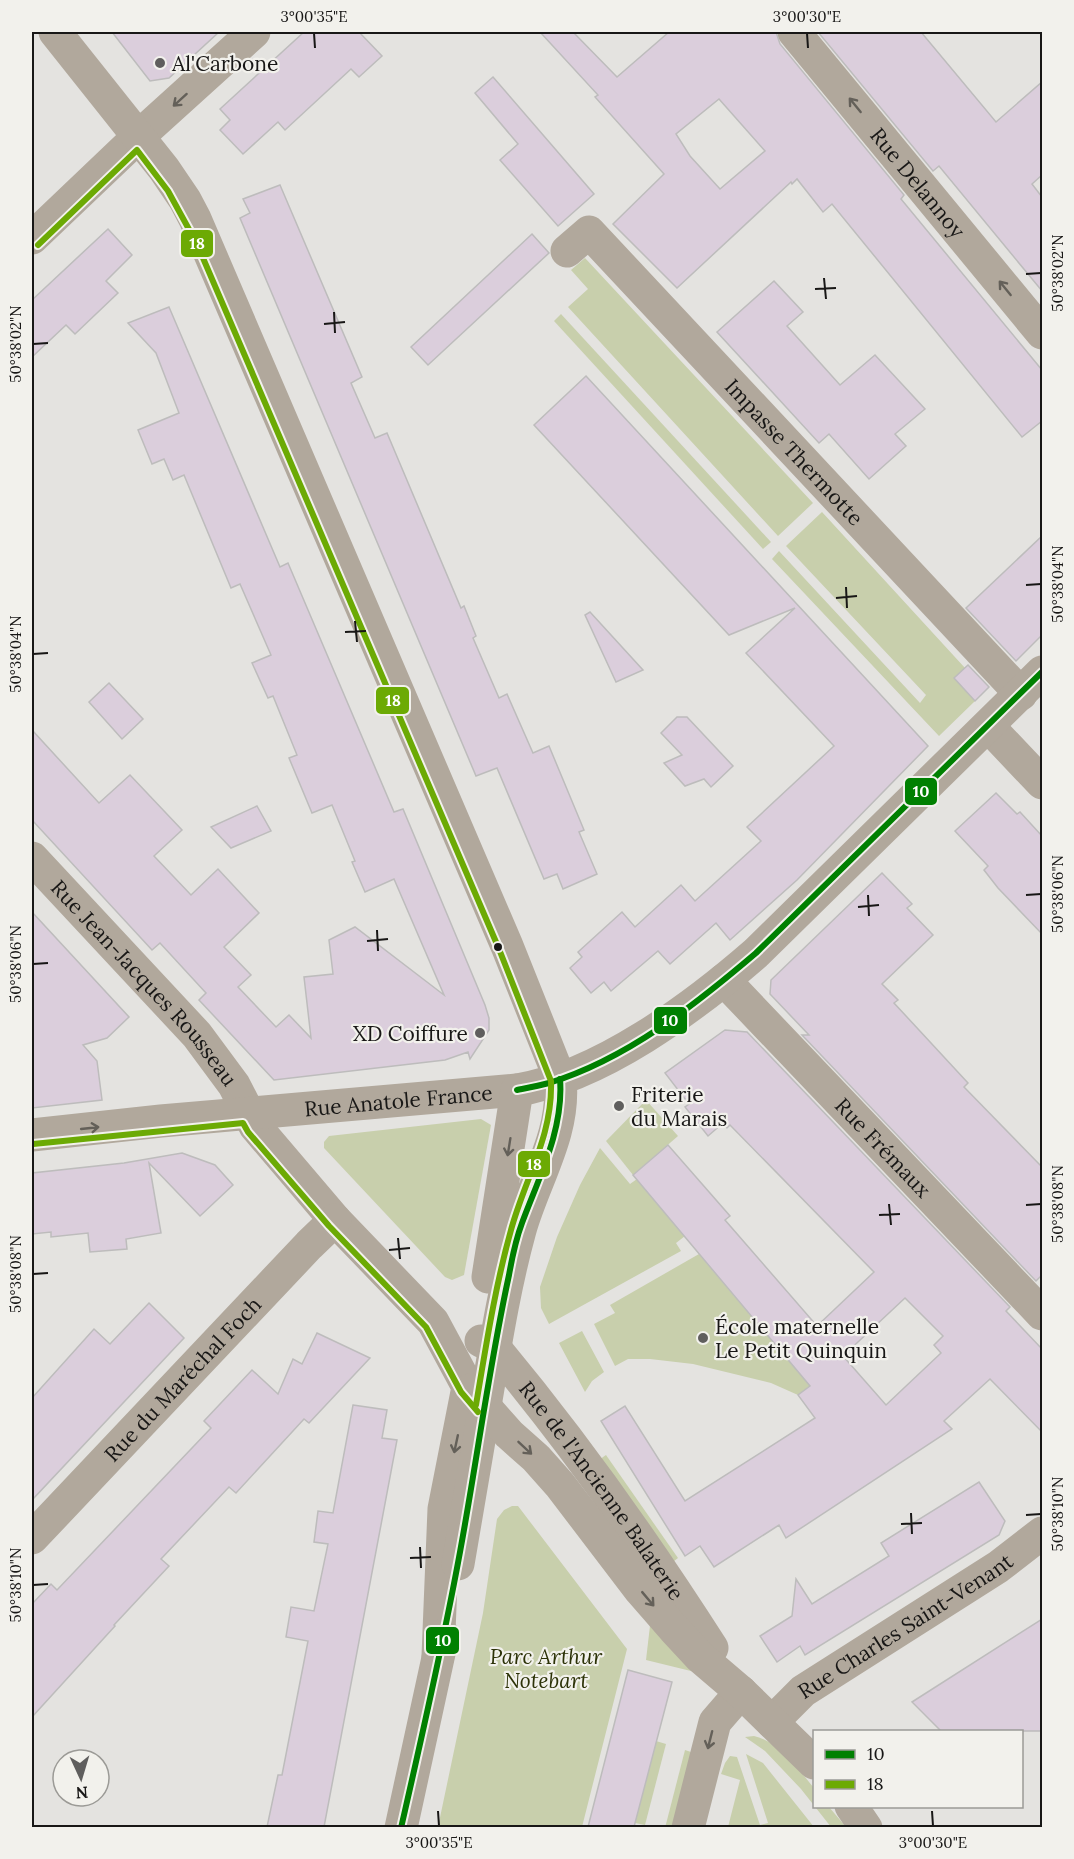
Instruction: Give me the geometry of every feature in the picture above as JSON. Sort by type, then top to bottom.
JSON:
[{"type":"street","points":[[55,32],[176,185],[205,240],[507,946],[560,1079],[561,1093],[557,1122],[521,1226],[509,1273],[486,1343]]},
{"type":"street","points":[[32,238],[138,137],[254,32]]},
{"type":"street","name":"Rue Delannoy","points":[[794,32],[1042,333]]},
{"type":"street","name":"Impasse Thermotte","points":[[567,251],[589,232],[1032,683]]},
{"type":"street","name":"Rue Anatole France","points":[[32,1135],[161,1121],[517,1090],[560,1079],[604,1058],[657,1028],[724,980],[756,953],[1032,683]]},
{"type":"street","points":[[988,726],[1042,783]]},
{"type":"street","name":"Rue Jean-Jacques Rousseau","points":[[32,858],[197,1035],[234,1085],[248,1113]]},
{"type":"street","name":"Rue Frémaux","points":[[724,980],[1042,1314]]},
{"type":"street","points":[[401,1827],[438,1656],[444,1509],[476,1397],[486,1343],[517,1090]]},
{"type":"street","name":"Rue de l'Ancienne Balaterie","points":[[248,1113],[255,1126],[335,1220],[433,1322],[476,1397],[560,1485],[640,1590],[700,1658],[741,1692],[813,1762]]},
{"type":"street","name":"Rue du Maréchal Foch","points":[[32,1538],[335,1220]]},
{"type":"street","name":"Rue de l'Ancienne Balaterie","points":[[433,1322],[457,1329],[486,1343],[554,1420],[660,1566],[741,1692]]},
{"type":"street","name":"Rue Charles Saint-Venant","points":[[772,1722],[782,1710],[810,1686],[998,1567],[1042,1533]]},
{"type":"street","points":[[687,1827],[715,1722],[741,1692]]},
{"type":"street","points":[[852,1808],[866,1827]]},
{"type":"green space","points":[[585,258],[813,503],[778,536],[568,307],[588,289],[571,270]]},
{"type":"green space","points":[[561,314],[771,542],[763,549],[554,321]]},
{"type":"green space","points":[[822,512],[965,668],[955,678],[975,701],[939,736],[772,559],[779,551],[920,703],[926,695],[786,546]]},
{"type":"green space","points":[[646,1100],[678,1136],[633,1175],[606,1141]]},
{"type":"green space","points":[[481,1119],[491,1125],[464,1275],[452,1280],[445,1277],[324,1148],[324,1142],[329,1136]]},
{"type":"green space","points":[[600,1148],[630,1184],[637,1179],[685,1236],[676,1243],[681,1251],[549,1324],[541,1308],[540,1287],[557,1237],[580,1185]]},
{"type":"green space","points":[[699,1254],[810,1386],[798,1395],[771,1383],[693,1364],[650,1359],[628,1359],[615,1366],[594,1324],[615,1313],[610,1305]]},
{"type":"green space","points":[[582,1331],[604,1372],[592,1381],[585,1392],[559,1343]]},
{"type":"green space","points":[[606,1455],[678,1558],[669,1565],[596,1462]]},
{"type":"green space","name":"Parc Arthur Notebart","points":[[518,1506],[627,1649],[582,1827],[438,1827],[483,1613],[497,1519],[504,1510]]},
{"type":"green space","points":[[651,1617],[699,1673],[646,1660]]},
{"type":"green space","points":[[754,1736],[763,1739],[780,1750],[813,1787],[813,1804],[765,1751],[745,1737]]},
{"type":"green space","points":[[656,1741],[666,1744],[645,1825],[635,1823]]},
{"type":"green space","points":[[685,1750],[697,1754],[677,1827],[665,1828]]},
{"type":"green space","points":[[746,1754],[763,1763],[814,1827],[728,1827],[740,1780],[721,1774],[730,1756],[737,1757],[760,1825],[768,1823]]},
{"type":"green space","points":[[816,1808],[830,1808],[846,1827],[831,1827]]},
{"type":"building","points":[[112,32],[219,32],[169,78],[150,81]]},
{"type":"building","points":[[304,32],[359,32],[382,56],[359,77],[351,69],[285,130],[278,122],[243,154],[220,130],[230,120],[220,109]]},
{"type":"building","points":[[540,32],[573,32],[617,77],[669,32],[776,32],[780,44],[904,195],[901,199],[1042,370],[1042,421],[1022,437],[832,204],[823,212],[797,179],[792,184],[791,182],[677,288],[613,224],[664,174],[595,97],[598,95]],"holes":[[[719,99],[765,151],[720,189],[690,156],[676,134]]]},
{"type":"building","points":[[818,32],[921,32],[996,122],[1042,82],[1042,175],[1032,184],[1042,197],[1042,291],[939,166],[933,171]]},
{"type":"building","points":[[493,77],[594,194],[558,226],[500,160],[518,144],[475,93]]},
{"type":"building","points":[[280,185],[362,377],[351,383],[375,438],[387,433],[461,608],[464,606],[476,636],[473,638],[499,698],[507,694],[533,753],[549,746],[584,830],[579,832],[597,874],[563,889],[557,874],[544,879],[497,768],[476,776],[240,218],[250,213],[243,199]]},
{"type":"building","points":[[108,229],[132,255],[106,281],[118,293],[75,334],[66,325],[32,357],[32,300]]},
{"type":"building","points":[[532,234],[549,253],[428,365],[411,347]]},
{"type":"building","points":[[774,281],[803,312],[787,326],[840,385],[875,355],[925,409],[895,434],[906,446],[869,479],[829,434],[819,443],[717,332]]},
{"type":"building","points":[[169,307],[280,567],[288,563],[394,812],[403,809],[485,1005],[489,1018],[489,1030],[470,1059],[468,1052],[445,1060],[274,1080],[199,1000],[206,993],[160,943],[152,950],[32,820],[32,730],[99,803],[130,775],[182,830],[154,856],[191,895],[218,869],[259,913],[224,947],[251,975],[238,987],[276,1027],[289,1015],[311,1038],[304,977],[333,974],[329,940],[355,927],[444,995],[394,879],[365,892],[332,805],[312,813],[289,758],[297,755],[273,696],[268,698],[252,663],[271,655],[240,584],[231,588],[184,475],[173,480],[164,459],[152,464],[138,430],[179,413],[156,353],[128,323]]},
{"type":"building","points":[[586,376],[928,746],[797,880],[730,940],[716,923],[670,964],[658,951],[611,991],[604,982],[591,993],[570,968],[582,957],[578,952],[622,912],[635,927],[681,885],[695,901],[761,841],[747,827],[834,746],[746,653],[795,608],[729,635],[534,425]]},
{"type":"building","points":[[1042,536],[1042,635],[1016,661],[966,608]]},
{"type":"building","points":[[590,612],[643,670],[616,682],[585,615]]},
{"type":"building","points":[[968,665],[989,687],[975,701],[954,678]]},
{"type":"building","points":[[109,683],[143,719],[122,739],[89,702]]},
{"type":"building","points":[[677,717],[687,717],[733,766],[711,787],[704,779],[685,786],[664,763],[682,755],[661,733]]},
{"type":"building","points":[[996,793],[1017,814],[1020,812],[1042,836],[1042,934],[998,888],[984,870],[988,866],[955,831]]},
{"type":"building","points":[[257,806],[271,831],[231,848],[211,827]]},
{"type":"building","points":[[882,873],[912,904],[907,908],[933,935],[882,984],[898,1000],[894,1003],[968,1083],[964,1087],[1042,1167],[1042,1275],[1036,1281],[802,1035],[809,1035],[770,994],[771,980]]},
{"type":"building","points":[[32,912],[129,1017],[107,1038],[83,1045],[97,1061],[102,1100],[32,1108]]},
{"type":"building","points":[[725,1030],[747,1032],[1010,1307],[1006,1311],[1042,1349],[1042,1432],[990,1379],[944,1421],[952,1429],[786,1538],[779,1525],[714,1567],[700,1546],[685,1556],[601,1421],[625,1406],[685,1501],[815,1418],[798,1395],[810,1386],[633,1175],[668,1145],[730,1216],[725,1220],[817,1326],[874,1272],[730,1125],[727,1128],[723,1123],[708,1136],[685,1107],[689,1104],[665,1073]],"holes":[[[905,1298],[943,1336],[934,1345],[941,1353],[886,1405],[843,1356]]]},
{"type":"building","points":[[182,1153],[215,1165],[233,1185],[200,1216],[149,1163],[161,1233],[126,1239],[127,1249],[90,1252],[88,1233],[51,1237],[51,1232],[32,1234],[32,1173],[124,1163]]},
{"type":"building","points":[[149,1303],[184,1338],[32,1500],[32,1398],[94,1329],[110,1344]]},
{"type":"building","points":[[317,1333],[370,1358],[309,1423],[304,1419],[236,1493],[229,1487],[161,1559],[169,1566],[32,1717],[32,1604],[51,1584],[57,1590],[211,1428],[204,1421],[252,1370],[278,1394],[293,1359],[302,1364]]},
{"type":"building","points":[[353,1405],[387,1410],[382,1438],[397,1440],[324,1827],[267,1827],[278,1775],[282,1775],[308,1641],[286,1637],[291,1607],[314,1611],[328,1544],[314,1542],[318,1511],[333,1513]]},
{"type":"building","points":[[979,1482],[1005,1521],[999,1535],[805,1655],[800,1646],[777,1662],[760,1636],[792,1616],[796,1579],[812,1604],[889,1556],[881,1543]]},
{"type":"building","points":[[1042,1619],[1042,1731],[940,1730],[912,1702]]},
{"type":"building","points":[[628,1670],[672,1682],[634,1827],[588,1827]]},
{"type":"transit line","name":"18","points":[[38,245],[137,150],[168,191],[197,244],[499,949],[551,1081],[548,1120],[543,1139],[517,1211],[500,1273],[476,1405]]},
{"type":"transit line","name":"10","points":[[517,1090],[549,1083],[606,1060],[659,1028],[709,992],[756,953],[1042,672]]},
{"type":"transit line","name":"10","points":[[401,1828],[453,1587],[495,1344],[513,1255],[554,1134],[560,1098],[560,1079]]},
{"type":"transit line","name":"18","points":[[33,1144],[243,1123],[248,1132],[329,1226],[426,1327],[461,1392],[478,1412]]},
{"type":"place","name":"Al'Carbone","points":[[160,63]]},
{"type":"place","name":"XD Coiffure","points":[[480,1033]]},
{"type":"place","name":"Friterie du Marais","points":[[619,1106]]},
{"type":"place","name":"École maternelle Le Petit Quinquin","points":[[703,1338]]}]
